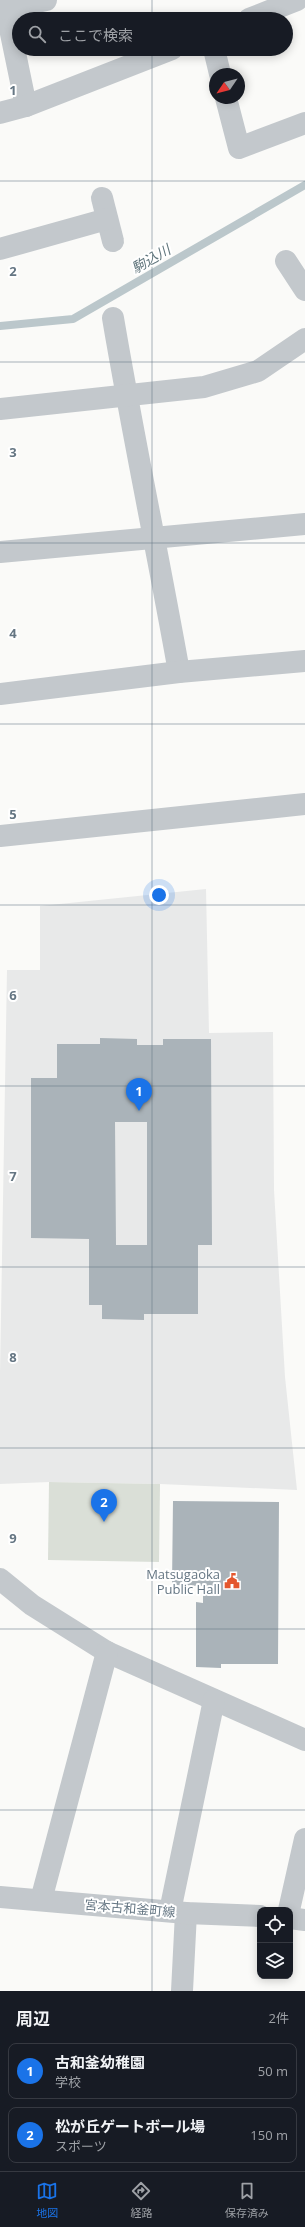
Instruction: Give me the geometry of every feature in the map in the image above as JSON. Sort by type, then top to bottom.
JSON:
[{"type":"street","points":[[12,39],[5,5],[46,0]]},
{"type":"street","points":[[267,12],[297,0]]},
{"type":"street","points":[[16,56],[26,106]]},
{"type":"street","points":[[0,113],[26,106],[154,56]]},
{"type":"street","points":[[216,56],[219,68]]},
{"type":"street","points":[[228,104],[239,148],[305,123]]},
{"type":"street","points":[[102,198],[113,241]]},
{"type":"street","points":[[0,249],[107,219]]},
{"type":"street","points":[[286,261],[305,290]]},
{"type":"street","points":[[113,318],[126,396],[155,538],[179,672]]},
{"type":"street","points":[[0,409],[204,387],[258,370],[305,339]]},
{"type":"street","points":[[0,552],[305,524]]},
{"type":"street","points":[[0,694],[179,672],[305,661]]},
{"type":"street","points":[[0,836],[305,804]]},
{"type":"street","points":[[0,1579],[32,1605],[107,1652],[305,1740]]},
{"type":"street","points":[[41,1900],[107,1652]]},
{"type":"street","points":[[182,1991],[178,1912],[214,1700]]},
{"type":"street","points":[[291,1907],[305,1839]]},
{"type":"street","name":"宮本古和釜町線","points":[[0,1897],[178,1912],[257,1916]]},
{"type":"street","points":[[293,1918],[305,1920]]},
{"type":"shaded area","points":[[206,889],[209,1033],[273,1032],[274,1190],[285,1377],[297,1490],[160,1484],[49,1482],[0,1484],[0,1373],[7,970],[40,970],[40,906]]},
{"type":"shaded area","points":[[49,1482],[160,1484],[159,1562],[48,1560]]},
{"type":"building","points":[[100,1038],[137,1039],[137,1045],[163,1045],[163,1039],[211,1039],[212,1245],[198,1245],[198,1314],[144,1314],[144,1320],[102,1319],[102,1305],[89,1305],[89,1239],[31,1238],[31,1078],[57,1078],[57,1044],[100,1044]],"holes":[[[115,1122],[147,1122],[147,1245],[116,1245]]]},
{"type":"building","points":[[173,1501],[279,1502],[278,1664],[221,1664],[221,1668],[196,1667],[196,1602],[203,1603],[203,1586],[172,1585]]},
{"type":"waterway","name":"駒込川","points":[[0,326],[73,319],[305,185]]},
{"type":"place","name":"古和釜幼稚園","points":[[139,1111]]},
{"type":"place","name":"松が丘ゲートボール場","points":[[104,1522]]},
{"type":"place","name":"Matsugaoka Public Hall","points":[[232,1581]]}]
